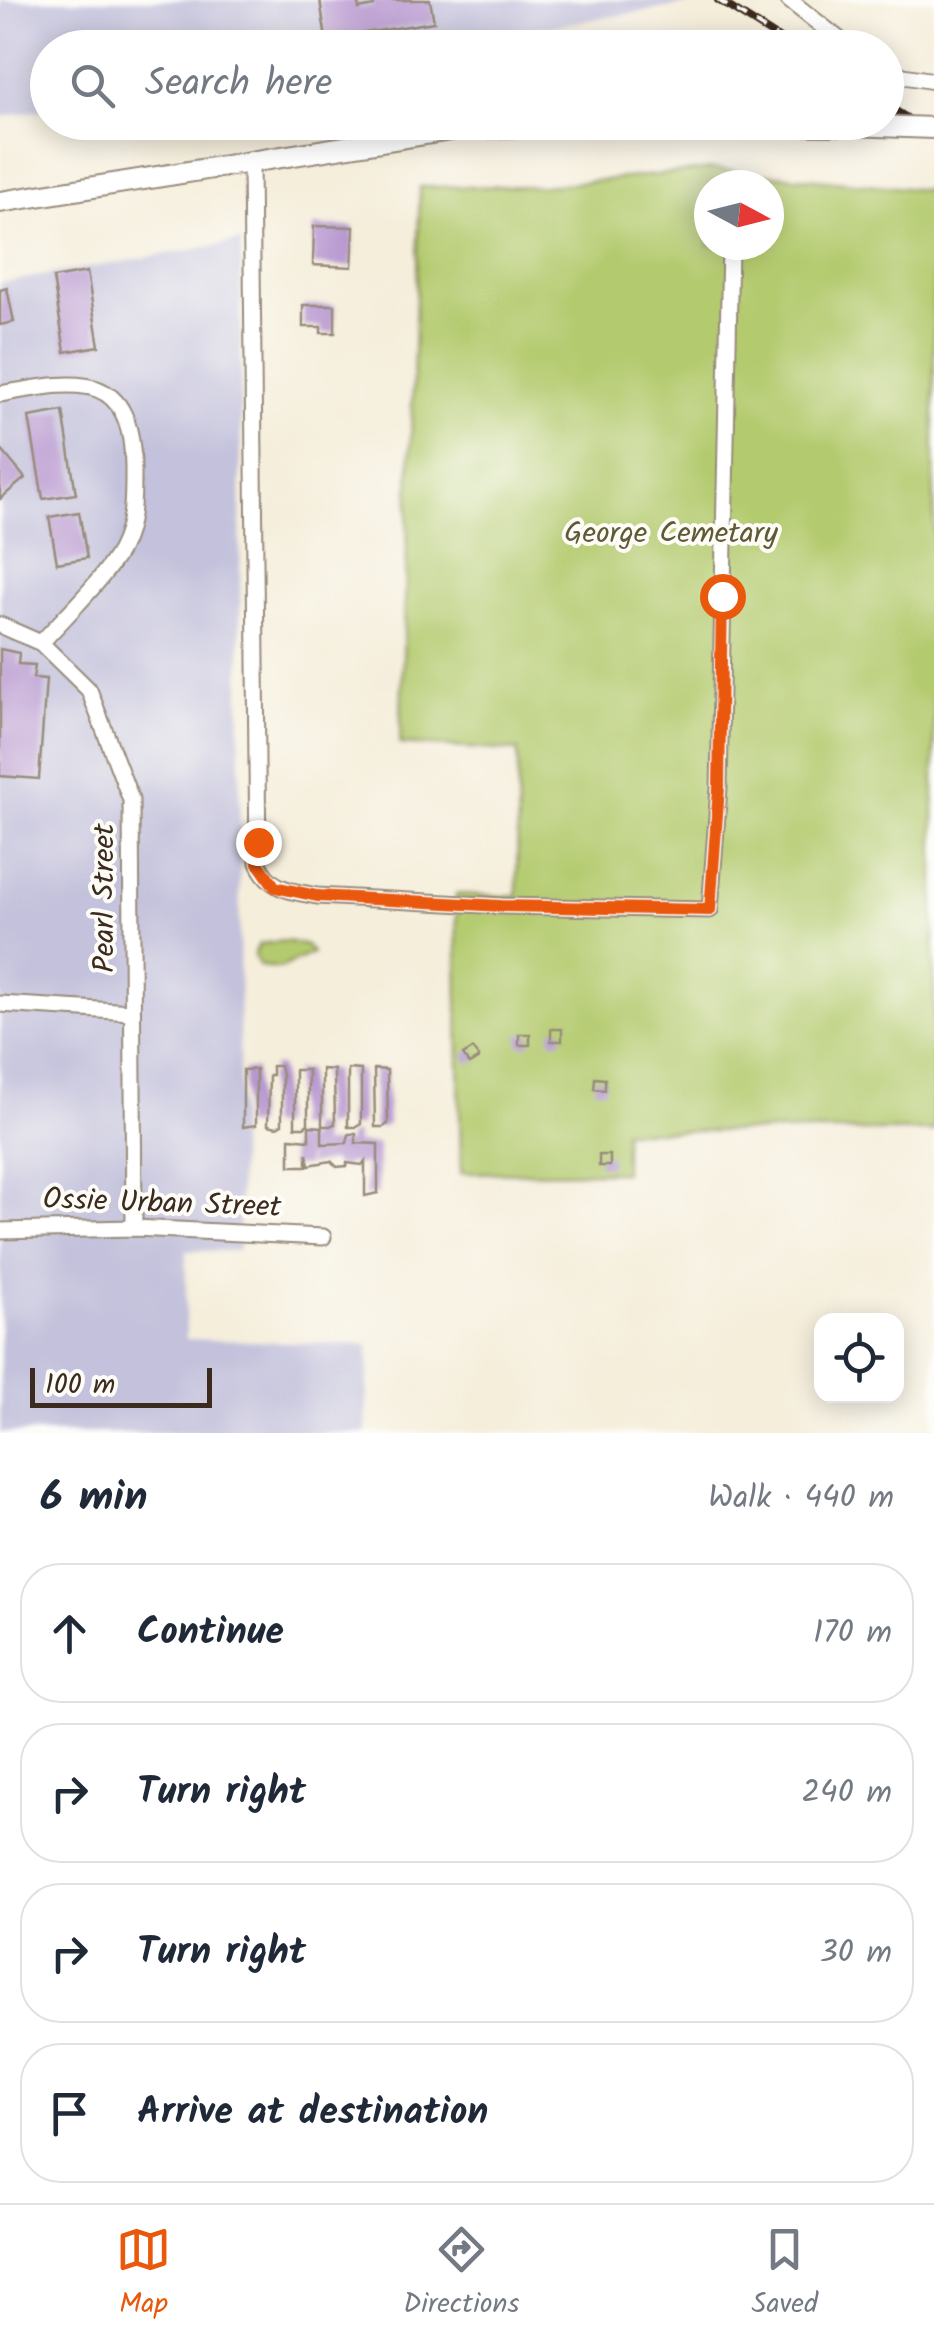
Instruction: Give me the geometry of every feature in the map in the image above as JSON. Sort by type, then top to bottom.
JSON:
[{"type":"main road","points":[[904,127],[934,128]]},
{"type":"main road","points":[[0,202],[392,140]]},
{"type":"street","points":[[789,0],[827,30]]},
{"type":"street","points":[[904,76],[934,80]]},
{"type":"street","points":[[250,161],[258,863],[275,887],[290,892],[502,906],[710,910],[719,788],[730,260]]},
{"type":"street","points":[[0,394],[72,382],[96,387],[115,400],[127,419],[132,440],[133,500],[128,534],[118,554],[40,644]]},
{"type":"street","name":"Pearl Street","points":[[0,625],[40,644],[89,690],[128,784],[133,815],[134,1228]]},
{"type":"street","points":[[0,1004],[132,1012]]},
{"type":"street","name":"Ossie Urban Street","points":[[0,1230],[134,1228],[323,1237]]},
{"type":"shaded area","points":[[0,0],[696,3],[528,30],[30,30],[30,112],[0,117]]},
{"type":"shaded area","points":[[241,241],[239,1251],[186,1251],[186,1339],[369,1345],[366,1433],[0,1433],[0,283]]},
{"type":"green space","name":"George Cemetary","points":[[694,171],[694,260],[784,260],[784,176],[934,191],[934,1131],[624,1131],[624,1172],[461,1173],[456,894],[517,897],[518,751],[400,744],[420,187],[545,186]]},
{"type":"green space","points":[[285,941],[306,945],[312,953],[280,968],[260,966],[254,955],[259,944]]},
{"type":"building","points":[[320,0],[357,0],[359,9],[374,6],[373,0],[430,0],[434,22],[383,30],[325,30]]},
{"type":"building","points":[[314,226],[354,227],[352,267],[313,265]]},
{"type":"building","points":[[87,272],[99,346],[65,352],[53,278]]},
{"type":"building","points":[[7,288],[14,322],[0,325],[0,290]]},
{"type":"building","points":[[303,305],[335,305],[335,333],[321,333],[321,327],[303,327]]},
{"type":"building","points":[[63,411],[76,494],[43,499],[29,417]]},
{"type":"building","points":[[0,448],[25,478],[0,499]]},
{"type":"building","points":[[79,512],[87,558],[57,563],[49,517]]},
{"type":"building","points":[[0,649],[19,653],[18,664],[35,665],[33,678],[46,679],[39,779],[0,776]]},
{"type":"building","points":[[551,1029],[562,1029],[562,1041],[551,1041]]},
{"type":"building","points":[[519,1034],[530,1034],[530,1045],[519,1045]]},
{"type":"building","points":[[473,1049],[479,1058],[469,1064],[463,1055]]},
{"type":"building","points":[[272,1066],[280,1066],[282,1075],[282,1124],[277,1127],[268,1125]]},
{"type":"building","points":[[256,1069],[256,1125],[243,1127],[243,1070]]},
{"type":"building","points":[[322,1069],[334,1070],[335,1124],[330,1126],[322,1126]]},
{"type":"building","points":[[348,1069],[361,1070],[361,1124],[356,1127],[348,1127]]},
{"type":"building","points":[[374,1069],[387,1070],[388,1124],[383,1127],[375,1127]]},
{"type":"building","points":[[295,1070],[308,1070],[308,1124],[304,1127],[295,1127]]},
{"type":"building","points":[[595,1078],[605,1079],[605,1090],[594,1089]]},
{"type":"building","points":[[309,1126],[322,1127],[322,1144],[347,1143],[349,1134],[356,1134],[356,1143],[378,1144],[378,1193],[365,1196],[365,1161],[362,1165],[347,1163],[337,1167],[331,1161],[309,1165],[307,1153],[307,1166],[290,1166],[290,1138],[309,1140]]},
{"type":"building","points":[[599,1155],[610,1155],[610,1166],[599,1166]]},
{"type":"railway","points":[[718,0],[766,30]]},
{"type":"railway","points":[[904,116],[934,135]]},
{"type":"route","points":[[258,842],[258,863],[263,874],[275,887],[290,892],[502,906],[710,910],[719,788],[722,596]]}]
